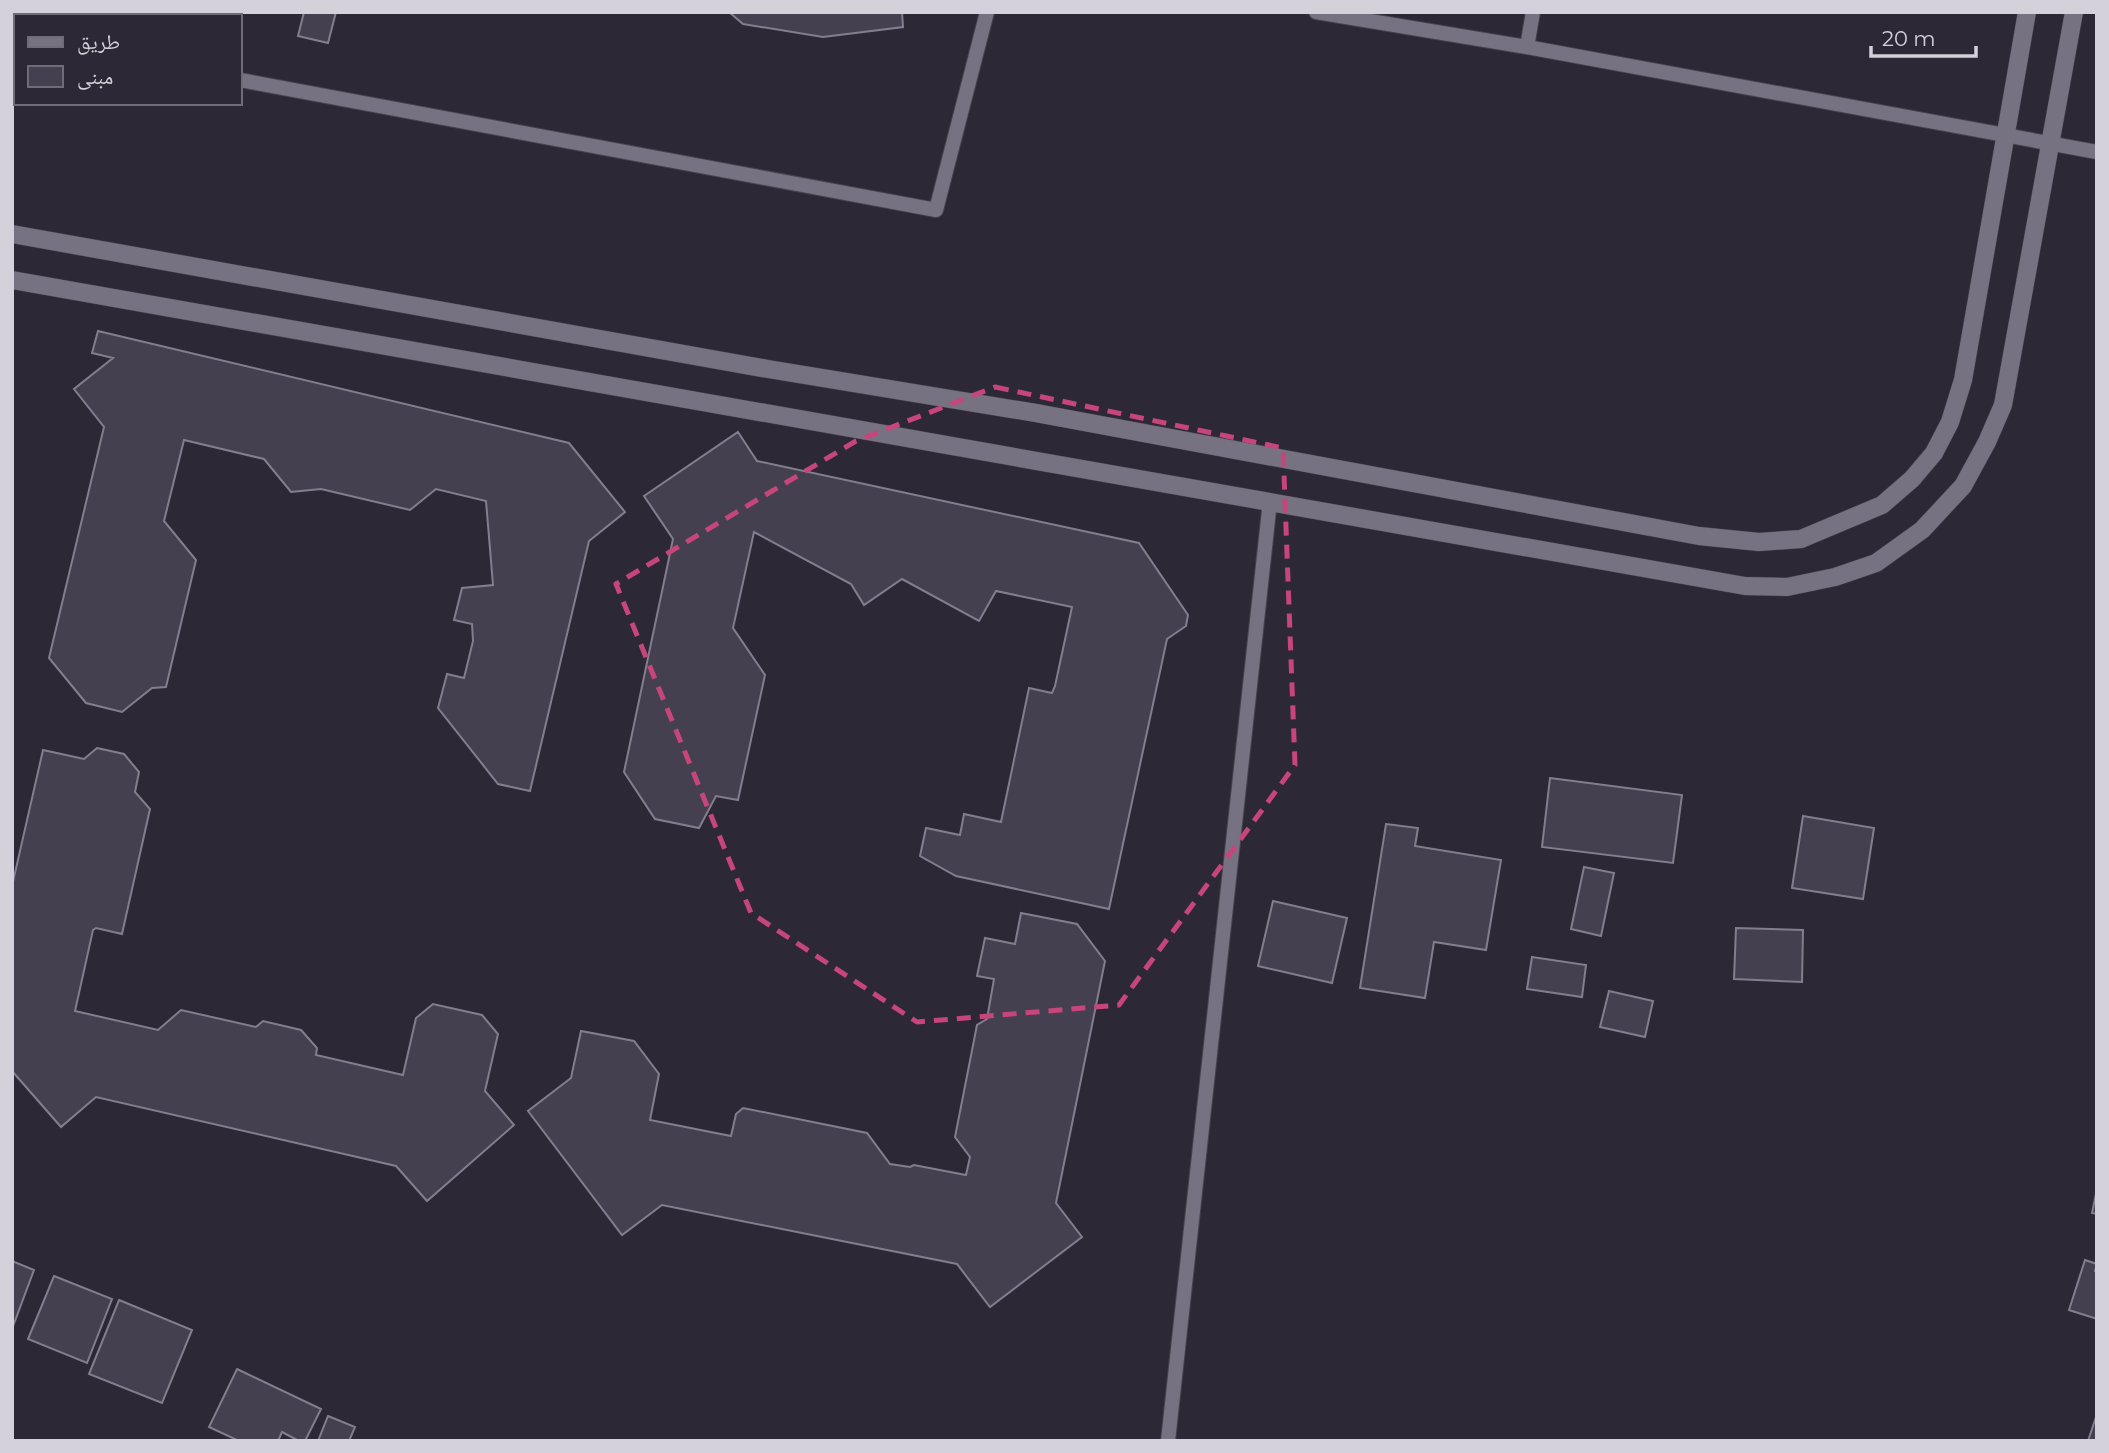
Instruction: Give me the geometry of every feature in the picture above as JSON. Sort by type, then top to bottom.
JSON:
[{"type":"street","points":[[12,234],[768,369],[1036,413],[1699,536],[1759,542],[1801,539],[1882,505],[1912,479],[1934,453],[1950,422],[1963,380],[2027,12]]},
{"type":"street","points":[[12,280],[1745,586],[1787,587],[1835,577],[1876,563],[1922,530],[1963,486],[1987,442],[2003,405],[2074,12]]},
{"type":"lane","points":[[242,80],[936,210],[987,12]]},
{"type":"lane","points":[[1317,12],[1527,47],[2097,152]]},
{"type":"lane","points":[[1527,47],[1533,12]]},
{"type":"lane","points":[[1168,1441],[1270,501]]},
{"type":"highlighted area","points":[[995,387],[1283,448],[1295,765],[1119,1005],[917,1022],[751,913],[616,584],[856,441]]},
{"type":"building","points":[[304,12],[336,12],[328,43],[298,36]]},
{"type":"building","points":[[729,12],[902,12],[903,27],[823,37],[743,24]]},
{"type":"building","points":[[98,331],[569,443],[625,512],[589,541],[530,791],[498,784],[438,708],[447,674],[464,678],[473,641],[472,624],[454,620],[462,588],[493,585],[486,501],[436,489],[410,510],[321,489],[291,492],[264,459],[184,440],[164,521],[196,560],[166,687],[152,688],[122,712],[86,703],[49,658],[104,427],[74,389],[113,358],[92,353]]},
{"type":"building","points":[[738,432],[757,461],[1139,543],[1188,615],[1186,626],[1167,639],[1109,909],[956,876],[920,856],[926,828],[960,835],[964,814],[1001,822],[1029,688],[1052,693],[1072,607],[996,591],[979,621],[902,579],[864,605],[851,584],[754,532],[733,628],[765,675],[738,800],[716,796],[699,828],[655,819],[624,772],[673,539],[644,496]]},
{"type":"building","points":[[97,748],[124,754],[139,772],[135,792],[150,809],[122,934],[96,928],[93,930],[75,1011],[158,1030],[181,1010],[256,1027],[263,1021],[301,1030],[317,1048],[316,1055],[403,1075],[416,1018],[433,1004],[482,1015],[498,1034],[485,1091],[514,1125],[427,1201],[396,1166],[96,1097],[61,1127],[12,1071],[12,886],[43,750],[84,759]]},
{"type":"building","points":[[1550,778],[1682,795],[1673,863],[1542,847]]},
{"type":"building","points":[[1803,816],[1874,828],[1863,899],[1792,888]]},
{"type":"building","points":[[1386,824],[1418,828],[1415,846],[1501,860],[1486,950],[1434,942],[1425,998],[1360,988]]},
{"type":"building","points":[[1584,867],[1614,873],[1601,936],[1571,929]]},
{"type":"building","points":[[1273,901],[1347,918],[1332,983],[1258,966]]},
{"type":"building","points":[[1021,913],[1077,924],[1105,961],[1056,1203],[1082,1237],[990,1307],[957,1264],[662,1205],[622,1235],[528,1111],[571,1078],[581,1031],[634,1041],[659,1074],[650,1120],[731,1136],[736,1114],[743,1108],[867,1133],[890,1164],[910,1167],[914,1165],[966,1175],[970,1157],[955,1137],[977,1025],[987,1019],[994,979],[977,976],[985,938],[1015,944]]},
{"type":"building","points":[[1736,928],[1803,930],[1802,982],[1734,979]]},
{"type":"building","points":[[1532,957],[1586,965],[1582,997],[1527,989]]},
{"type":"building","points":[[1609,991],[1653,1001],[1645,1037],[1600,1027]]},
{"type":"building","points":[[2097,1189],[2097,1214],[2092,1213]]},
{"type":"building","points":[[2085,1260],[2097,1264],[2097,1319],[2069,1310]]},
{"type":"building","points":[[12,1261],[34,1270],[12,1329]]},
{"type":"building","points":[[54,1276],[112,1299],[87,1363],[28,1339]]},
{"type":"building","points":[[119,1300],[192,1330],[162,1403],[89,1374]]},
{"type":"building","points":[[237,1369],[321,1409],[305,1441],[299,1441],[282,1432],[278,1441],[239,1441],[209,1427]]},
{"type":"building","points":[[2097,1414],[2097,1441],[2088,1441]]},
{"type":"building","points":[[328,1416],[355,1427],[349,1441],[318,1441]]}]
